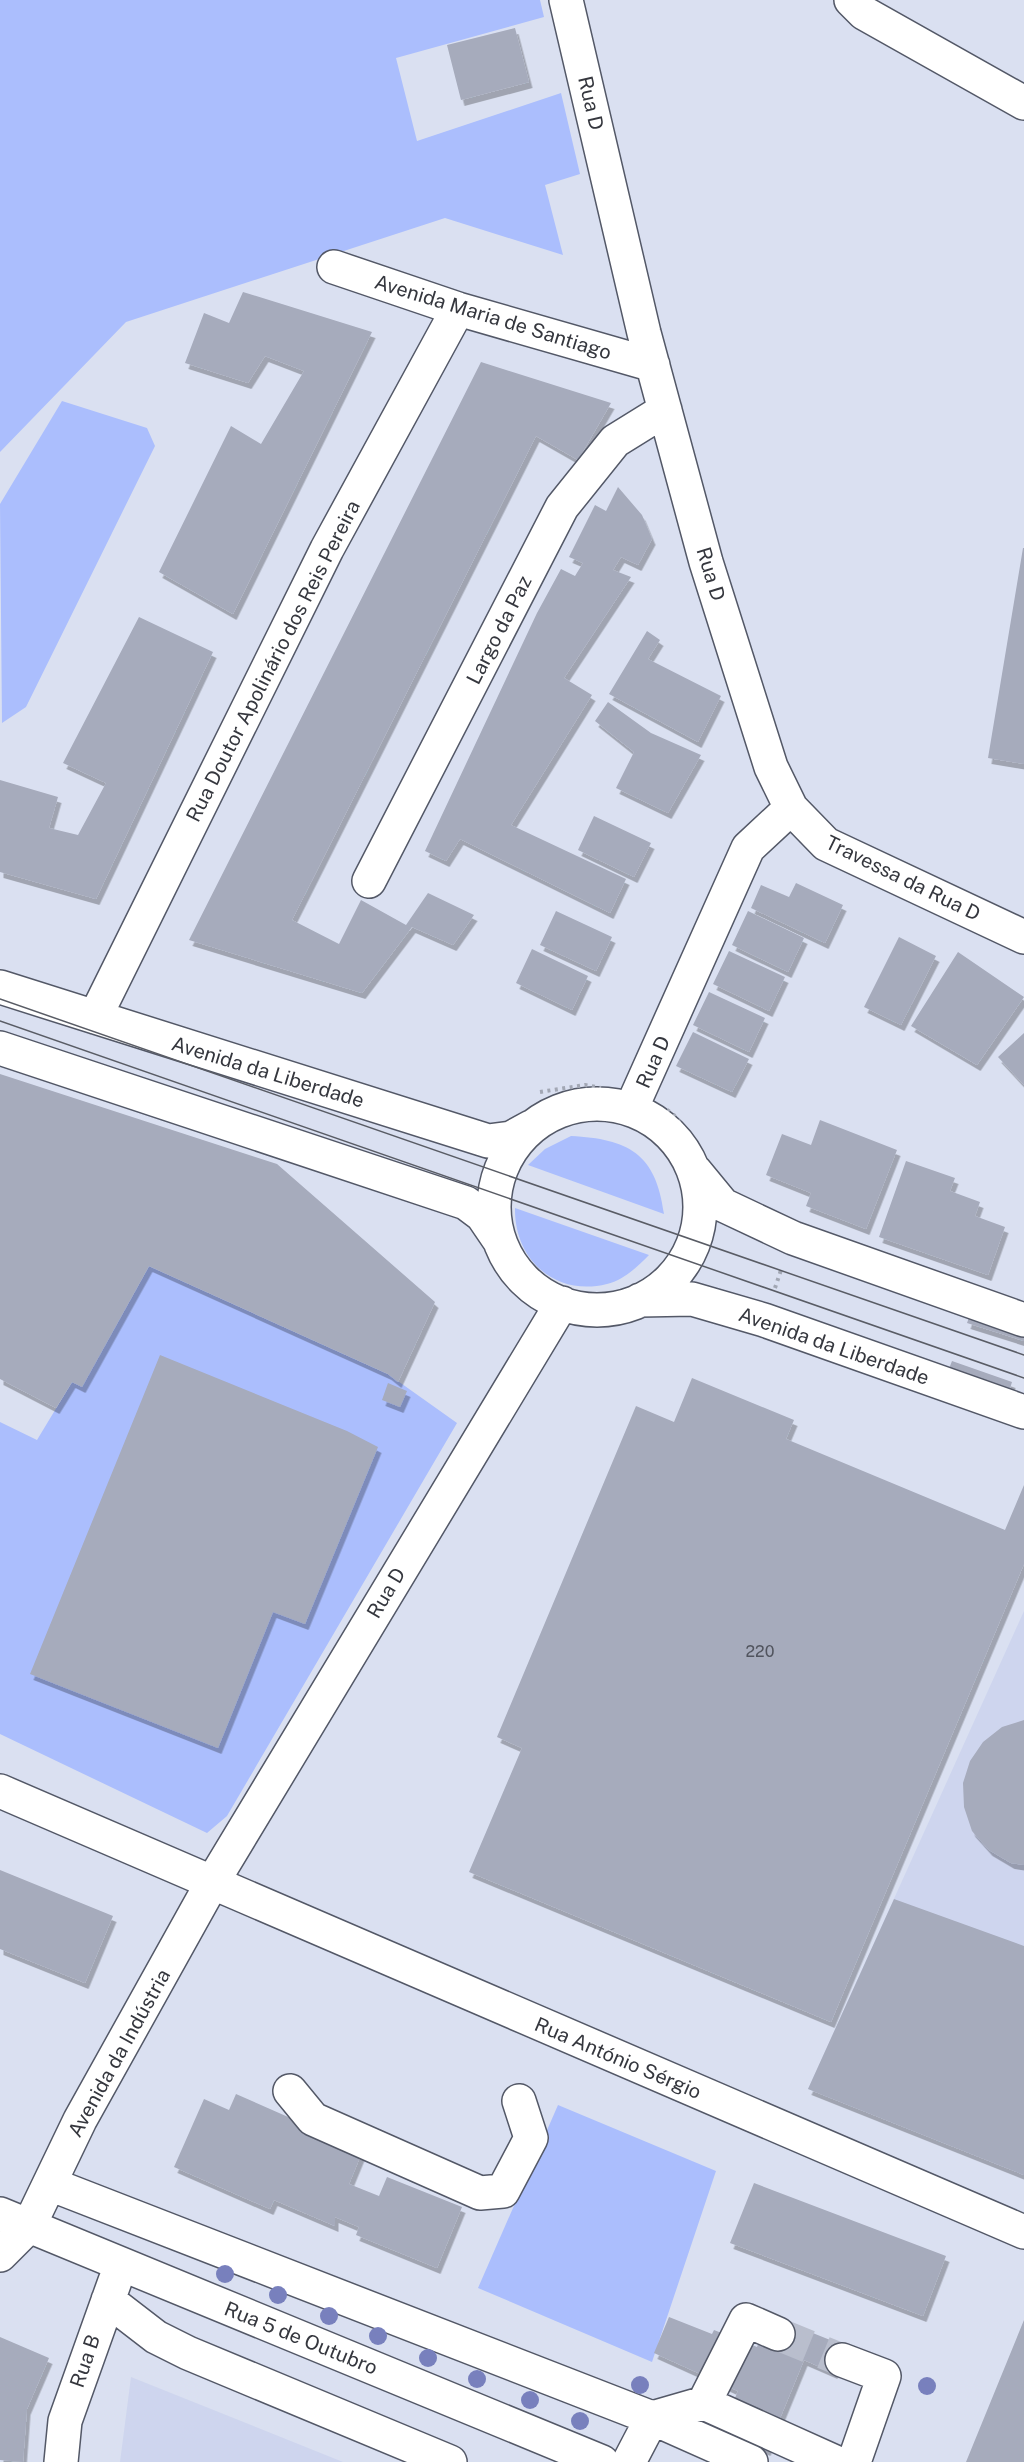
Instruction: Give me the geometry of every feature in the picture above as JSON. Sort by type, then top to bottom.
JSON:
[{"type":"street","name":"Rua D","points":[[566,0],[653,365],[706,562],[771,767],[790,808],[748,848],[631,1109]]},
{"type":"street","points":[[851,0],[864,13],[1024,103]]},
{"type":"street","name":"Avenida Maria de Santiago","points":[[334,267],[458,309],[653,365]]},
{"type":"street","name":"Rua Doutor Apolinário dos Reis Pereira","points":[[95,1017],[327,549],[458,309]]},
{"type":"street","name":"Largo da Paz","points":[[369,881],[562,507],[615,441],[665,410]]},
{"type":"street","name":"Travessa da Rua D","points":[[790,808],[826,844],[1024,937]]},
{"type":"street","name":"Avenida da Liberdade","points":[[0,987],[488,1141],[512,1138],[535,1124]]},
{"type":"street","points":[[0,1048],[466,1203],[482,1215],[514,1268],[536,1290],[562,1303],[597,1309],[614,1308],[640,1300],[661,1287],[691,1250],[698,1227],[700,1202],[695,1171]]},
{"type":"street","points":[[500,1242],[495,1221],[494,1199],[498,1177],[519,1139],[535,1124],[565,1108],[598,1104],[631,1109],[660,1125],[683,1149],[695,1171],[723,1205],[793,1238],[1024,1320]]},
{"type":"street","name":"Avenida da Liberdade","points":[[640,1300],[692,1299],[753,1317],[1024,1412]]},
{"type":"street","name":"Rua D","points":[[212,1883],[562,1303]]},
{"type":"street","name":"Rua António Sérgio","points":[[0,1791],[1024,2232]]},
{"type":"street","name":"Avenida da Indústria","points":[[0,2255],[15,2220],[50,2184],[80,2120],[212,1883]]},
{"type":"street","points":[[290,2091],[313,2119],[480,2193],[503,2191],[531,2138],[519,2101]]},
{"type":"street","points":[[50,2184],[652,2418],[751,2462]]},
{"type":"street","name":"Rua 5 de Outubro","points":[[15,2220],[602,2462]]},
{"type":"street","name":"Rua B","points":[[61,2462],[65,2421],[121,2263]]},
{"type":"street","points":[[108,2300],[156,2337],[188,2353],[450,2462]]},
{"type":"street","points":[[704,2403],[746,2320],[778,2334]]},
{"type":"street","points":[[842,2360],[884,2376],[854,2462]]},
{"type":"street","points":[[629,2462],[652,2418],[704,2403],[835,2462]]},
{"type":"path","points":[[772,1297],[784,1262]]},
{"type":"shaded area","points":[[0,0],[540,0],[544,17],[396,58],[417,141],[561,93],[580,174],[545,185],[563,255],[445,218],[126,322],[0,452]]},
{"type":"shaded area","points":[[62,401],[147,428],[155,446],[26,707],[2,723],[0,504]]},
{"type":"shaded area","points":[[571,1136],[608,1141],[636,1153],[654,1176],[664,1214],[528,1165],[545,1149]]},
{"type":"shaded area","points":[[515,1208],[649,1255],[630,1272],[613,1282],[588,1287],[571,1285],[555,1279],[530,1258],[522,1244]]},
{"type":"shaded area","points":[[149,1266],[388,1374],[457,1423],[227,1816],[207,1833],[0,1734],[0,1422],[37,1440],[72,1382],[82,1386]]},
{"type":"shaded area","points":[[1024,1611],[1024,2175],[808,2089]]},
{"type":"shaded area","points":[[558,2105],[716,2171],[652,2362],[478,2288]]},
{"type":"shaded area","points":[[131,2377],[343,2462],[120,2462]]},
{"type":"building","points":[[515,28],[529,82],[461,100],[447,45]]},
{"type":"building","points":[[243,292],[372,332],[233,614],[159,572],[231,426],[261,444],[304,371],[265,356],[248,383],[185,363],[204,313],[229,323]]},
{"type":"building","points":[[481,362],[611,403],[578,460],[536,436],[292,920],[339,944],[361,900],[406,925],[428,893],[474,915],[453,945],[412,927],[362,993],[189,940]]},
{"type":"building","points":[[618,487],[642,515],[652,539],[638,565],[621,557],[613,570],[631,577],[564,678],[592,695],[511,825],[626,879],[610,913],[460,839],[446,861],[425,851],[537,613],[561,569],[575,576],[583,563],[569,557],[595,505],[606,511]]},
{"type":"building","points":[[1024,548],[1024,764],[988,758]]},
{"type":"building","points":[[139,617],[213,652],[96,899],[0,872],[0,780],[58,797],[49,828],[78,835],[106,783],[63,763]]},
{"type":"building","points":[[647,631],[660,640],[648,659],[721,696],[698,742],[609,694]]},
{"type":"building","points":[[608,702],[651,733],[701,755],[668,813],[616,788],[634,752],[595,721]]},
{"type":"building","points":[[594,816],[651,843],[634,877],[578,850]]},
{"type":"building","points":[[796,883],[843,905],[825,943],[751,908],[761,885],[789,897]]},
{"type":"building","points":[[556,911],[612,937],[596,971],[540,945]]},
{"type":"building","points":[[748,911],[804,938],[788,972],[732,945]]},
{"type":"building","points":[[899,937],[936,956],[901,1025],[864,1007]]},
{"type":"building","points":[[532,949],[588,976],[572,1010],[516,983]]},
{"type":"building","points":[[729,951],[785,977],[769,1011],[713,984]]},
{"type":"building","points":[[958,952],[1024,997],[977,1065],[911,1026]]},
{"type":"building","points":[[709,992],[765,1018],[749,1052],[693,1025]]},
{"type":"building","points":[[693,1032],[749,1059],[732,1092],[676,1066]]},
{"type":"building","points":[[1024,1033],[1024,1085],[998,1057]]},
{"type":"building","points":[[0,1074],[277,1164],[435,1302],[398,1382],[388,1374],[149,1266],[82,1387],[72,1382],[56,1408],[0,1379]]},
{"type":"building","points":[[820,1120],[897,1150],[866,1229],[806,1206],[811,1193],[766,1175],[782,1134],[811,1145]]},
{"type":"building","points":[[906,1161],[955,1178],[950,1191],[980,1202],[975,1216],[1005,1227],[988,1275],[879,1237]]},
{"type":"building","points":[[971,1312],[1024,1329],[1024,1341],[967,1323]]},
{"type":"building","points":[[160,1355],[347,1431],[378,1447],[305,1624],[273,1612],[218,1748],[30,1674]]},
{"type":"building","points":[[952,1361],[1012,1382],[1008,1395],[947,1374]]},
{"type":"building","points":[[692,1378],[794,1420],[786,1439],[1005,1530],[1024,1485],[1024,1564],[831,2022],[469,1872],[522,1748],[497,1737],[636,1406],[674,1422]]},
{"type":"building","points":[[388,1383],[407,1391],[400,1407],[382,1400]]},
{"type":"building","points":[[1024,1720],[1024,1865],[1011,1863],[989,1850],[972,1831],[964,1807],[963,1783],[970,1761],[983,1742],[1002,1727]]},
{"type":"building","points":[[0,1870],[113,1916],[85,1983],[0,1949]]},
{"type":"building","points":[[894,1899],[1024,1946],[1024,2175],[808,2089]]},
{"type":"building","points":[[236,2094],[363,2150],[349,2184],[379,2196],[387,2177],[462,2207],[437,2268],[356,2235],[359,2227],[335,2217],[335,2226],[274,2200],[270,2209],[174,2167],[204,2099],[229,2110]]},
{"type":"building","points":[[754,2183],[946,2256],[923,2316],[730,2243]]},
{"type":"building","points":[[669,2317],[712,2334],[714,2330],[757,2347],[759,2342],[783,2321],[845,2346],[834,2373],[804,2360],[767,2450],[721,2431],[738,2391],[654,2353]]},
{"type":"building","points":[[1024,2320],[1024,2462],[966,2462]]},
{"type":"building","points":[[0,2337],[49,2358],[27,2409],[23,2462],[0,2460]]},
{"type":"tunnel","points":[[778,2334],[842,2360]]},
{"type":"tram line","points":[[0,999],[1024,1355]]},
{"type":"tram line","points":[[0,1021],[1024,1378]]}]
